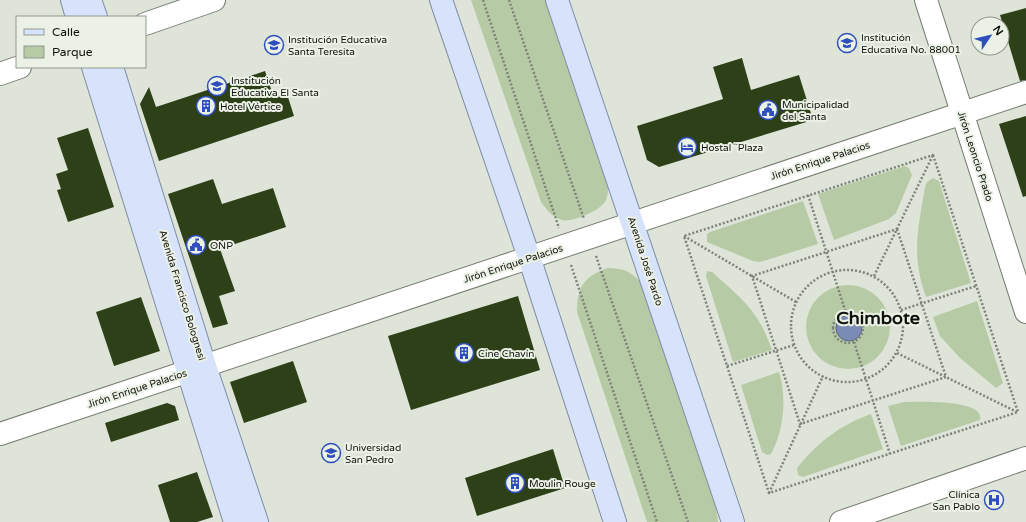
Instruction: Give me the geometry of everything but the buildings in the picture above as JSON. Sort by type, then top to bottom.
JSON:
[{"type":"main road","points":[[72,0],[77,16]]},
{"type":"main road","points":[[90,0],[96,16]]},
{"type":"main road","points":[[441,0],[529,258],[615,522]]},
{"type":"main road","name":"Avenida José Pardo","points":[[557,0],[634,223],[733,522]]},
{"type":"main road","name":"Avenida Francisco Bolognesi","points":[[93,68],[196,369],[257,522]]},
{"type":"main road","name":"Avenida Francisco Bolognesi","points":[[112,68],[196,369],[235,522]]},
{"type":"street","points":[[146,24],[214,0]]},
{"type":"street","name":"Jirón Leoncio Prado","points":[[926,0],[1026,312]]},
{"type":"street","points":[[0,74],[17,68]]},
{"type":"street","name":"Jirón Enrique Palacios","points":[[0,434],[1026,92]]},
{"type":"street","points":[[841,522],[1026,458]]},
{"type":"path","points":[[509,0],[688,522]]},
{"type":"path","points":[[684,236],[933,155]]},
{"type":"path","points":[[874,276],[933,155]]},
{"type":"path","points":[[933,155],[1018,412]]},
{"type":"path","points":[[808,195],[846,313]]},
{"type":"path","points":[[752,276],[897,228]]},
{"type":"path","points":[[897,228],[946,377]]},
{"type":"path","points":[[684,236],[796,302]]},
{"type":"path","points":[[684,236],[769,493]]},
{"type":"path","points":[[849,269],[867,272],[874,276],[884,282],[892,292],[901,310],[904,333],[897,353],[888,366],[873,376],[865,379],[855,382],[837,382],[823,376],[805,364],[794,345],[790,329],[792,310],[800,293],[813,280],[832,271],[849,269]]},
{"type":"path","points":[[752,276],[800,424]]},
{"type":"path","points":[[901,310],[976,286]]},
{"type":"path","points":[[846,313],[856,314],[863,321],[864,326],[862,336],[854,342],[844,342],[836,336],[834,332],[834,322],[837,317],[846,313]]},
{"type":"path","points":[[854,342],[890,454]]},
{"type":"path","points":[[727,366],[794,345]]},
{"type":"path","points":[[897,353],[1018,412]]},
{"type":"path","points":[[769,493],[823,376]]},
{"type":"path","points":[[800,424],[946,377]]},
{"type":"path","points":[[769,493],[1018,412]]},
{"type":"green space","points":[[471,0],[549,0],[606,169],[608,193],[606,200],[593,212],[573,220],[562,220],[553,215],[541,202]]},
{"type":"green space","points":[[905,166],[909,168],[912,175],[896,213],[889,219],[834,240],[818,194]]},
{"type":"green space","points":[[933,178],[939,181],[971,283],[926,297],[921,282],[917,255],[917,242],[925,187],[927,182]]},
{"type":"green space","points":[[803,201],[818,244],[760,262],[753,261],[707,242],[707,234],[710,232]]},
{"type":"green space","points":[[608,268],[626,271],[640,281],[715,498],[718,522],[647,522],[577,312],[580,289],[593,275]]},
{"type":"green space","points":[[707,271],[712,272],[748,306],[761,325],[772,350],[733,362],[706,276]]},
{"type":"green space","points":[[848,285],[864,288],[878,297],[887,311],[890,327],[887,343],[878,357],[864,366],[848,369],[832,366],[818,357],[809,343],[806,327],[809,311],[818,297],[832,288]]},
{"type":"green space","points":[[977,301],[1003,383],[996,388],[960,358],[940,336],[933,317]]},
{"type":"green space","points":[[779,372],[783,392],[783,413],[779,435],[771,454],[767,455],[762,452],[741,385]]},
{"type":"green space","points":[[904,402],[935,402],[962,405],[972,408],[979,413],[980,420],[901,446],[888,406]]},
{"type":"green space","points":[[871,414],[883,449],[803,477],[798,475],[797,468],[821,442],[849,423]]},
{"type":"water","points":[[849,315],[858,319],[862,328],[858,337],[849,341],[840,337],[836,328],[840,319]]},
{"type":"place","name":"Institución Educativa No. 88001","points":[[847,43]]},
{"type":"place","name":"Institución Educativa Santa Teresita","points":[[274,45]]},
{"type":"place","name":"Institución Educativa El Santa","points":[[217,86]]},
{"type":"place","name":"Hotel Vértice","points":[[206,106]]},
{"type":"place","name":"Municipalidad del Santa","points":[[768,110]]},
{"type":"place","name":"Hostal ¨Plaza","points":[[687,147]]},
{"type":"place","name":"ONP","points":[[196,245]]},
{"type":"place","name":"Cine Chavín","points":[[464,353]]},
{"type":"place","name":"Universidad San Pedro","points":[[331,453]]},
{"type":"place","name":"Moulin Rouge","points":[[515,483]]},
{"type":"place","name":"Clínica San Pablo","points":[[994,500]]},
{"type":"district","name":"Chimbote","points":[[878,318]]}]
